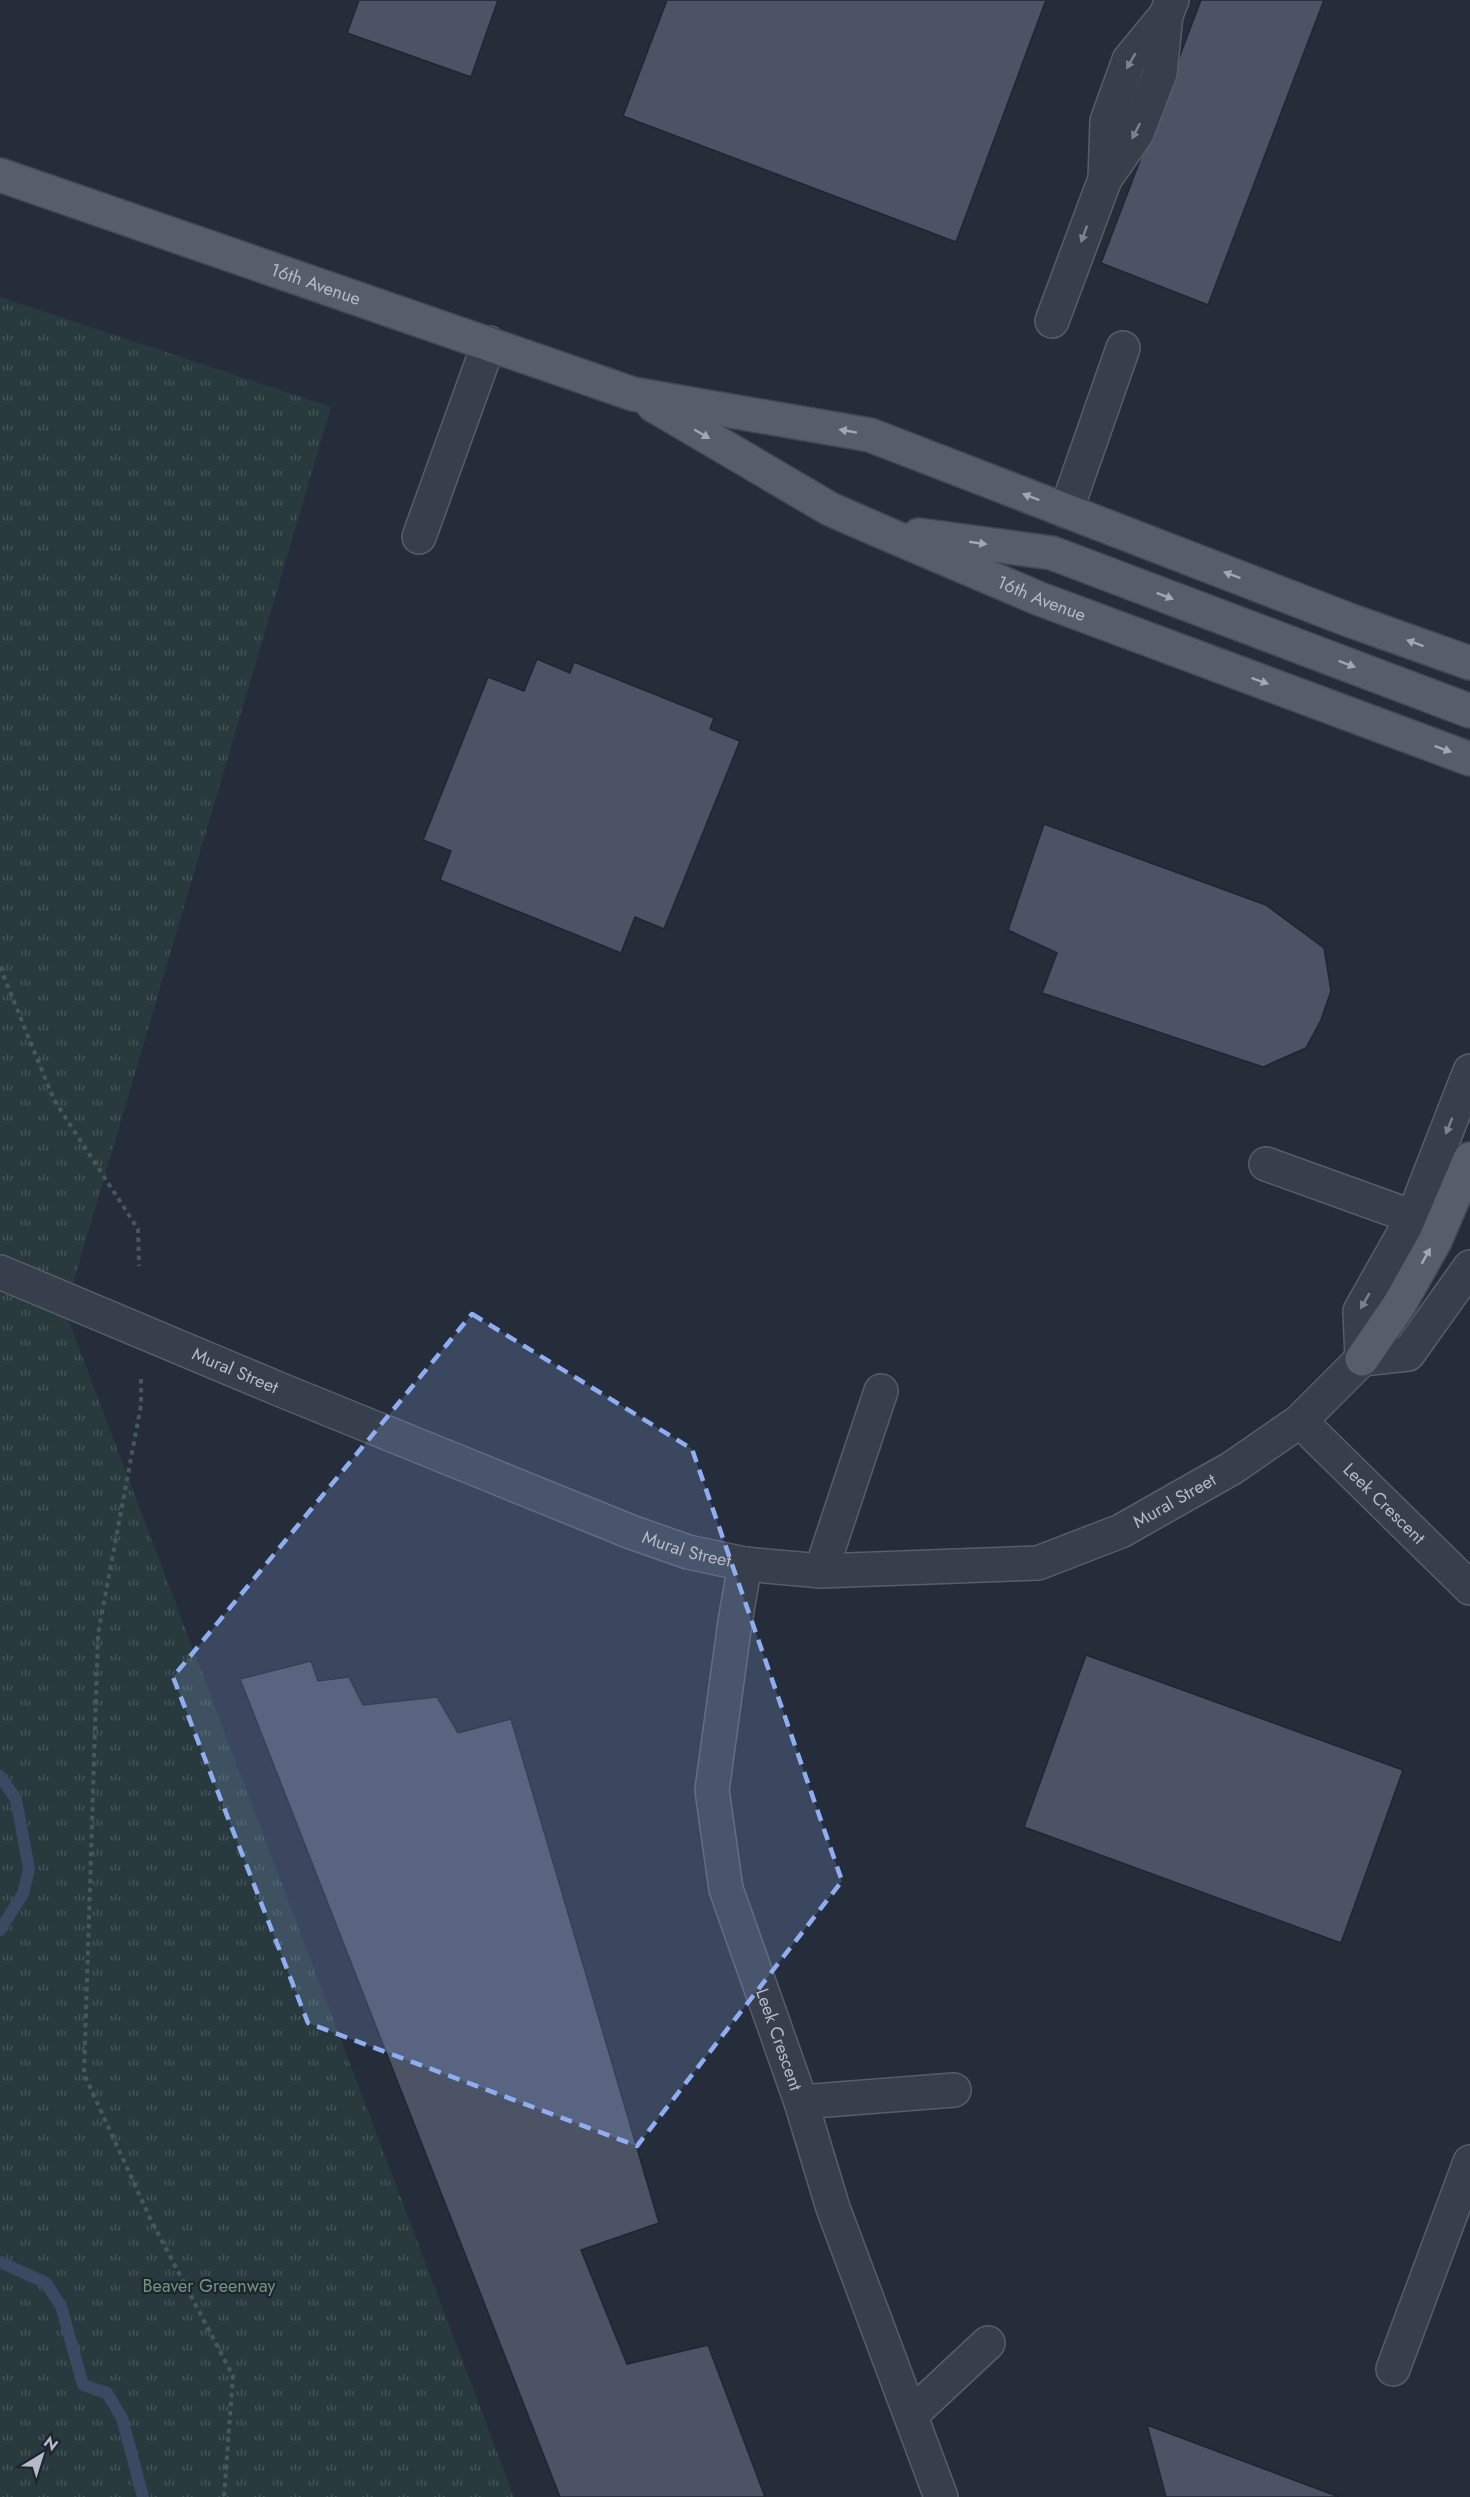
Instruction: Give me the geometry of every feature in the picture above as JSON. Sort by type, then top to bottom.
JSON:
[{"type":"main road","name":"16th Avenue","points":[[0,175],[633,393],[870,435],[1349,620],[1470,663]]},
{"type":"main road","name":"16th Avenue","points":[[633,393],[830,509],[878,530],[1040,599],[1470,759]]},
{"type":"main road","points":[[878,530],[1052,553],[1470,711]]},
{"type":"main road","points":[[1362,1359],[1399,1305],[1435,1241],[1470,1159]]},
{"type":"street","points":[[1052,321],[1105,179],[1137,133],[1160,73],[1169,7]]},
{"type":"street","points":[[419,537],[489,343]]},
{"type":"street","points":[[1066,511],[1123,348]]},
{"type":"street","points":[[1470,1071],[1413,1217],[1360,1311],[1362,1359],[1408,1354],[1470,1267]]},
{"type":"street","points":[[1266,1164],[1413,1217]]},
{"type":"street","name":"Mural Street","points":[[0,1272],[286,1392],[631,1532],[688,1552],[745,1564],[821,1571],[1038,1563],[1121,1531],[1232,1468],[1300,1421],[1362,1359]]},
{"type":"street","points":[[821,1571],[881,1391]]},
{"type":"street","name":"Leek Crescent","points":[[1300,1421],[1470,1588]]},
{"type":"street","name":"Leek Crescent","points":[[745,1564],[733,1632],[712,1790],[726,1889],[801,2102],[833,2208],[912,2414],[941,2497]]},
{"type":"street","points":[[801,2102],[954,2090]]},
{"type":"street","points":[[1393,2369],[1470,2162]]},
{"type":"street","points":[[912,2414],[988,2343]]},
{"type":"path","points":[[0,967],[54,1100],[138,1229],[139,1266]]},
{"type":"path","points":[[141,1379],[141,1405],[98,1634],[84,2074],[150,2218],[232,2376],[224,2497]]},
{"type":"highlighted area","points":[[472,1314],[692,1449],[842,1881],[637,2146],[308,2023],[173,1677]]},
{"type":"green space","name":"Beaver Greenway","points":[[0,297],[331,407],[65,1311],[514,2497],[0,2497]]},
{"type":"building","points":[[359,0],[498,0],[471,77],[347,33]]},
{"type":"building","points":[[667,0],[1046,0],[956,242],[623,116]]},
{"type":"building","points":[[1201,0],[1324,0],[1208,305],[1101,263]]},
{"type":"building","points":[[537,659],[570,673],[574,662],[714,718],[710,729],[740,741],[664,929],[635,917],[621,953],[440,880],[451,851],[423,840],[488,677],[524,691]]},
{"type":"building","points":[[1044,824],[1266,905],[1324,948],[1331,991],[1321,1020],[1306,1048],[1263,1067],[1042,993],[1057,953],[1008,930]]},
{"type":"building","points":[[1086,1655],[1403,1770],[1341,1943],[1024,1827]]},
{"type":"building","points":[[311,1661],[318,1681],[349,1677],[363,1705],[437,1697],[458,1733],[511,1719],[659,2223],[581,2250],[627,2364],[708,2345],[765,2497],[560,2497],[240,1679]]},
{"type":"building","points":[[1147,2425],[1339,2497],[1166,2497]]},
{"type":"waterway","points":[[0,1776],[16,1799],[29,1869],[23,1894],[0,1930]]},
{"type":"waterway","points":[[0,2262],[46,2283],[61,2306],[83,2385],[107,2393],[122,2418],[143,2497]]}]
